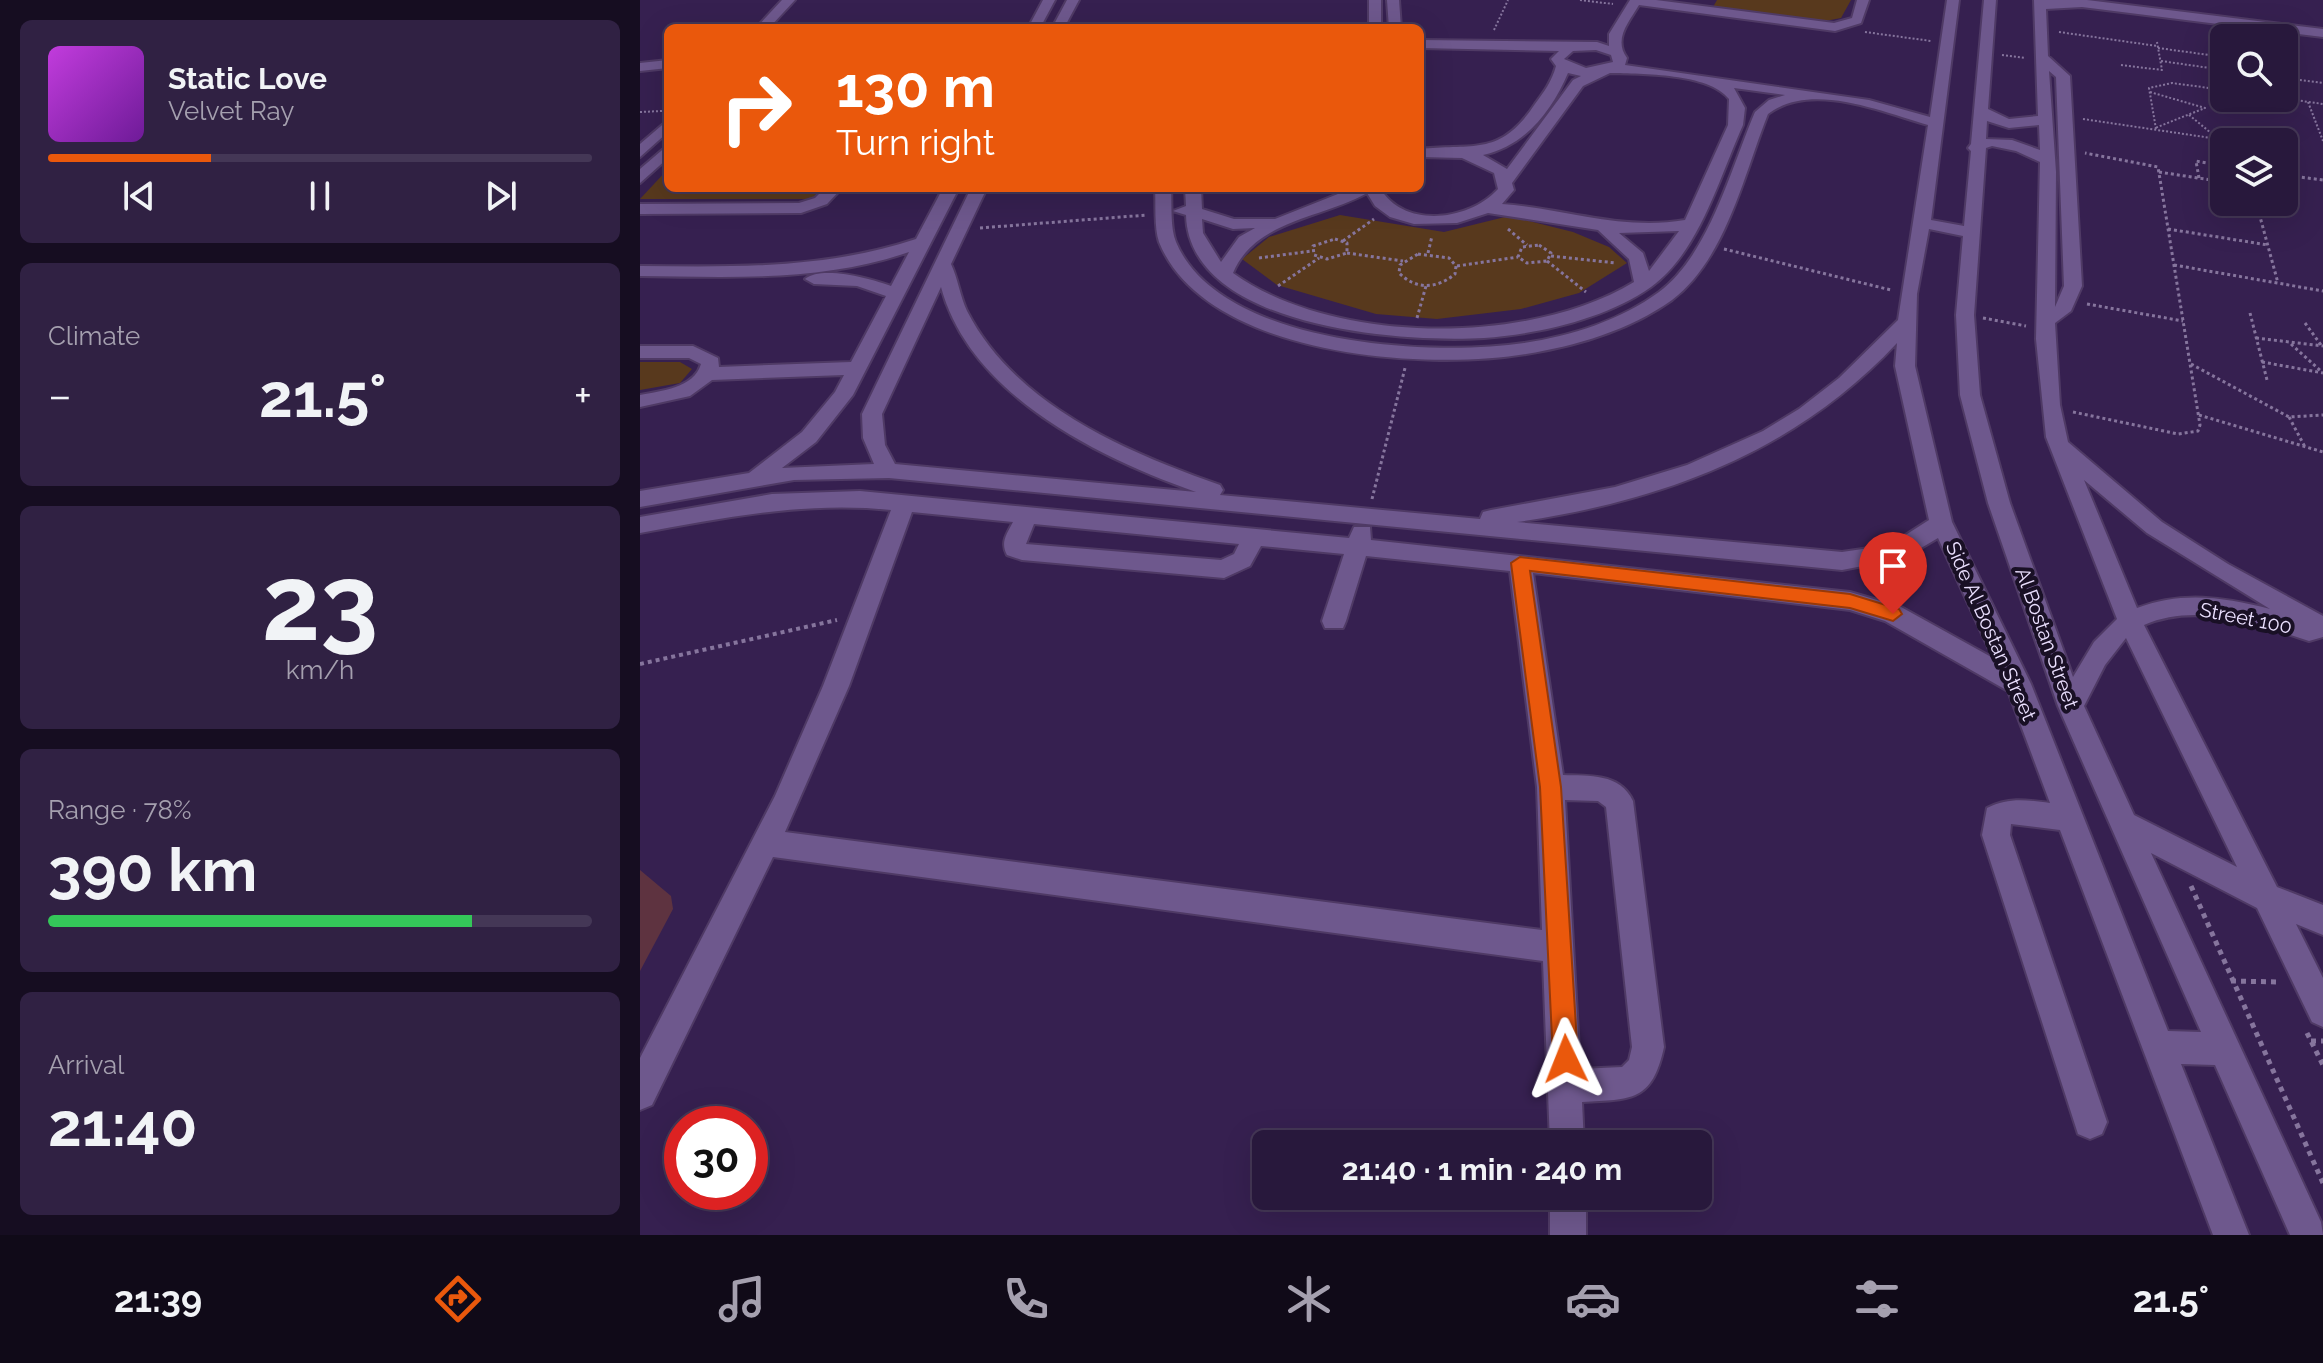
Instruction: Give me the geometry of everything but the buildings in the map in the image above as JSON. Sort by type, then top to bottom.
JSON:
[{"type":"street","points":[[1375,0],[1375,24]]},
{"type":"street","points":[[1393,0],[1395,24]]},
{"type":"street","points":[[1424,44],[1586,45],[1607,35],[1628,2],[1835,27],[1857,20],[1863,0]]},
{"type":"street","name":"Side Al Bostan Street","points":[[1953,0],[1947,44],[1931,96],[1936,123],[1908,294],[1905,366],[1941,522],[2018,684],[2231,1235]]},
{"type":"street","name":"Al Bostan Street","points":[[1990,0],[1975,148],[1965,315],[1970,395],[1999,503],[2071,706],[2308,1235]]},
{"type":"street","points":[[2105,0],[2323,27]]},
{"type":"street","points":[[2047,325],[2069,301],[2073,286],[2054,118],[2042,59],[2040,3],[2082,3],[2323,33]]},
{"type":"street","points":[[766,24],[778,12],[793,6]]},
{"type":"street","points":[[784,24],[793,6]]},
{"type":"street","points":[[1036,24],[1046,6],[1070,6],[1060,24]]},
{"type":"street","points":[[1488,208],[1578,83],[1619,64],[1618,54],[1607,35]]},
{"type":"street","points":[[1586,45],[1618,54],[1643,66],[1718,81],[1890,103],[1907,98]]},
{"type":"street","points":[[1424,153],[1494,149],[1518,138],[1558,80],[1562,64],[1558,54],[1570,47]]},
{"type":"street","points":[[1424,54],[1508,51],[1604,71],[1643,66],[1890,103],[1936,123]]},
{"type":"street","points":[[640,56],[664,55]]},
{"type":"street","points":[[640,67],[664,64]]},
{"type":"street","points":[[1192,192],[1190,210],[1194,235],[1205,255],[1261,298],[1307,316],[1413,333],[1488,332],[1549,321],[1598,305],[1643,284],[1673,253],[1705,192],[1740,108],[1737,97],[1718,81]]},
{"type":"street","points":[[1163,192],[1161,214],[1169,249],[1184,271],[1234,311],[1315,340],[1408,354],[1522,349],[1571,338],[1615,323],[1652,304],[1681,283],[1707,245],[1762,112],[1774,103],[1803,94]]},
{"type":"street","points":[[1740,108],[1755,107],[1762,112]]},
{"type":"street","points":[[1979,108],[1986,116],[2006,123],[2031,124],[2054,118]]},
{"type":"street","points":[[640,153],[664,128]]},
{"type":"street","points":[[1975,148],[1982,143],[2014,145],[2057,155]]},
{"type":"street","points":[[1424,145],[1491,163],[1506,185],[1540,213]]},
{"type":"street","points":[[2057,155],[2047,325],[2050,407],[2056,437],[2131,623],[2323,1011]]},
{"type":"street","points":[[640,178],[664,156]]},
{"type":"street","points":[[640,209],[801,208],[821,201],[830,192]]},
{"type":"street","points":[[754,477],[809,437],[843,395],[949,192]]},
{"type":"street","points":[[889,471],[876,454],[870,435],[872,414],[977,192]]},
{"type":"street","points":[[1225,268],[1243,241],[1287,220],[1331,207],[1358,192]]},
{"type":"street","points":[[1375,192],[1386,207]]},
{"type":"street","points":[[1705,192],[1726,196]]},
{"type":"street","points":[[1331,207],[1386,207],[1435,220],[1471,215],[1488,208],[1540,213],[1604,229],[1649,231],[1690,224]]},
{"type":"street","points":[[1161,214],[1190,210],[1233,224],[1287,220]]},
{"type":"street","points":[[1922,223],[1970,232]]},
{"type":"street","points":[[1604,229],[1632,249],[1642,265],[1643,284]]},
{"type":"street","points":[[640,283],[817,273],[923,242]]},
{"type":"street","points":[[944,266],[957,310],[978,343],[1028,397],[1087,437],[1136,461],[1249,503]]},
{"type":"street","points":[[640,271],[817,273],[859,281],[896,293]]},
{"type":"street","points":[[1598,305],[1615,323]]},
{"type":"street","points":[[1443,524],[1552,510],[1651,486],[1738,452],[1808,413],[1862,369],[1905,323]]},
{"type":"street","points":[[640,352],[701,354],[711,362],[707,374]]},
{"type":"street","points":[[640,401],[683,391],[707,374],[858,368]]},
{"type":"street","points":[[843,395],[881,394]]},
{"type":"street","points":[[2056,437],[2099,483],[2157,530],[2229,576],[2323,627]]},
{"type":"street","points":[[640,499],[754,477],[832,470],[889,471],[1842,561],[1887,557],[1922,541],[1941,522]]},
{"type":"street","points":[[640,525],[772,502],[860,499],[1520,563],[1850,601],[1893,614],[2018,684]]},
{"type":"street","points":[[640,1093],[766,843],[864,614],[904,503]]},
{"type":"street","points":[[1028,514],[1014,542],[1015,549],[1022,552],[1224,569],[1242,560],[1254,537]]},
{"type":"street","points":[[1334,621],[1367,516]]},
{"type":"street","points":[[1842,561],[1855,586],[1850,601]]},
{"type":"street","points":[[1520,563],[1551,787],[1561,948],[1567,1130]]},
{"type":"street","name":"Street 100","points":[[2071,706],[2116,633],[2131,623],[2179,606],[2214,607],[2323,636]]},
{"type":"street","points":[[1551,787],[1603,789],[1619,801],[1648,1047],[1643,1069],[1629,1083],[1567,1086]]},
{"type":"street","points":[[2069,818],[2009,811],[1997,817],[1996,835],[2090,1122]]},
{"type":"street","points":[[2124,824],[2265,897],[2323,920]]},
{"type":"street","points":[[766,843],[1561,948]]},
{"type":"street","points":[[2156,1047],[2225,1049]]},
{"type":"street","points":[[1568,1210],[1568,1235]]},
{"type":"path","points":[[1487,45],[1508,0]]},
{"type":"path","points":[[1580,0],[1628,2]]},
{"type":"path","points":[[1835,27],[1947,44]]},
{"type":"path","points":[[2041,30],[2210,54]]},
{"type":"path","points":[[2121,65],[2162,70],[2157,45]]},
{"type":"path","points":[[1984,53],[2042,59]]},
{"type":"path","points":[[2161,61],[2210,68]]},
{"type":"path","points":[[2298,79],[2323,83]]},
{"type":"path","points":[[2156,129],[2149,88],[2172,83],[2210,88]]},
{"type":"path","points":[[2149,91],[2205,108],[2156,129]]},
{"type":"path","points":[[2298,101],[2323,104]]},
{"type":"path","points":[[2308,102],[2323,141]]},
{"type":"path","points":[[640,112],[664,110]]},
{"type":"path","points":[[2054,118],[2218,139],[2189,115]]},
{"type":"path","points":[[2314,118],[2323,120]]},
{"type":"path","points":[[2050,407],[2178,434],[2198,431],[2198,414],[2159,172],[2152,163],[2057,155]]},
{"type":"path","points":[[2199,178],[2196,161],[2210,164]]},
{"type":"path","points":[[2159,172],[2210,180]]},
{"type":"path","points":[[2298,177],[2323,180]]},
{"type":"path","points":[[1225,268],[1312,251],[1319,242],[1343,241],[1386,207]]},
{"type":"path","points":[[960,230],[1161,214]]},
{"type":"path","points":[[2260,216],[2278,283]]},
{"type":"path","points":[[2168,229],[2268,245]]},
{"type":"path","points":[[1343,241],[1349,246],[1347,253]]},
{"type":"path","points":[[1518,257],[1518,250],[1533,245],[1549,250],[1551,256]]},
{"type":"path","points":[[1707,245],[1908,294]]},
{"type":"path","points":[[1312,251],[1319,258]]},
{"type":"path","points":[[1261,298],[1319,258],[1335,259],[1347,253],[1403,261]]},
{"type":"path","points":[[1418,254],[1436,254],[1449,258],[1456,266],[1455,274],[1447,281],[1426,286],[1402,277],[1398,269],[1403,261],[1418,254]]},
{"type":"path","points":[[1551,256],[1642,265]]},
{"type":"path","points":[[1456,266],[1518,257],[1527,263],[1547,261],[1551,256]]},
{"type":"path","points":[[1547,261],[1598,305]]},
{"type":"path","points":[[2174,265],[2323,291]]},
{"type":"path","points":[[1413,333],[1426,286]]},
{"type":"path","points":[[2069,301],[2183,321]]},
{"type":"path","points":[[2250,313],[2267,380]]},
{"type":"path","points":[[1965,315],[2047,325]]},
{"type":"path","points":[[2305,323],[2311,336],[2323,346]]},
{"type":"path","points":[[2256,338],[2323,346]]},
{"type":"path","points":[[2290,342],[2323,373]]},
{"type":"path","points":[[1367,516],[1408,354]]},
{"type":"path","points":[[2262,362],[2323,373]]},
{"type":"path","points":[[2190,364],[2289,417],[2321,417]]},
{"type":"path","points":[[2315,366],[2323,364]]},
{"type":"path","points":[[2198,414],[2323,452]]},
{"type":"path","points":[[2289,417],[2305,447]]},
{"type":"path","points":[[640,664],[864,614]]},
{"type":"path","points":[[2197,879],[2191,883],[2192,892],[2323,1183]]},
{"type":"path","points":[[2276,968],[2288,994]]},
{"type":"path","points":[[2231,981],[2282,982]]},
{"type":"path","points":[[2305,1029],[2323,1065]]},
{"type":"path","points":[[2311,1041],[2323,1041]]},
{"type":"shaded area","points":[[1717,0],[1851,0],[1841,18],[1825,21],[1713,7]]},
{"type":"shaded area","points":[[664,173],[664,192],[818,192],[812,199],[640,199]]},
{"type":"shaded area","points":[[1340,215],[1444,232],[1509,216],[1573,232],[1609,247],[1627,263],[1579,293],[1521,309],[1437,319],[1376,314],[1277,285],[1242,259],[1269,237]]},
{"type":"shaded area","points":[[640,362],[680,362],[692,369],[680,383],[640,390]]},
{"type":"route","points":[[1566,1059],[1551,787],[1520,563],[1850,601],[1893,614]]}]
